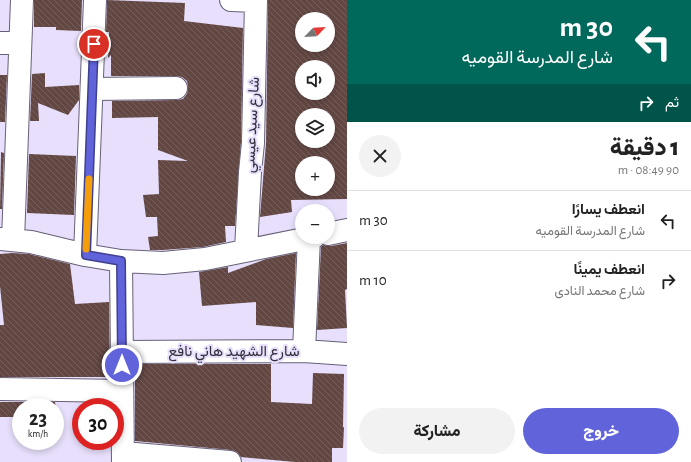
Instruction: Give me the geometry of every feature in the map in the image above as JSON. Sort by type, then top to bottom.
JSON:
[{"type":"street","points":[[22,0],[10,43],[7,240],[31,242],[86,255],[121,261],[163,263],[205,259],[295,240]]},
{"type":"street","points":[[86,255],[95,0]]},
{"type":"street","points":[[231,0],[256,0]]},
{"type":"street","name":"شارع سيد عيسي","points":[[246,250],[253,143],[256,0]]},
{"type":"street","points":[[92,89],[176,88]]},
{"type":"street","points":[[335,232],[347,230]]},
{"type":"street","points":[[304,351],[316,244]]},
{"type":"street","points":[[121,261],[123,458],[230,462]]},
{"type":"street","name":"شارع الشهيد هاني نافع","points":[[122,352],[304,351],[347,354]]},
{"type":"street","points":[[0,389],[122,391]]},
{"type":"building","points":[[34,0],[82,0],[81,31],[56,30],[56,27],[34,27]]},
{"type":"building","points":[[107,0],[185,3],[184,21],[243,28],[241,142],[235,226],[225,226],[226,242],[203,247],[150,250],[148,237],[158,236],[157,217],[146,217],[143,195],[159,194],[158,160],[188,161],[158,150],[158,117],[112,118],[112,101],[183,99],[187,94],[187,81],[182,77],[176,76],[111,76],[111,55],[108,58],[109,32],[106,32]]},
{"type":"building","points":[[268,0],[347,0],[347,199],[291,200],[292,212],[260,217],[266,143]]},
{"type":"building","points":[[45,73],[45,87],[79,85],[79,100],[68,115],[38,103],[39,121],[30,121],[32,74]]},
{"type":"building","points":[[0,75],[7,75],[5,122],[0,122]]},
{"type":"building","points":[[1,152],[4,153],[2,209],[0,209]]},
{"type":"building","points":[[29,154],[76,156],[74,215],[27,213]]},
{"type":"building","points":[[347,243],[347,289],[345,290],[347,328],[317,330],[321,247],[323,245],[331,246]]},
{"type":"building","points":[[296,253],[293,328],[256,325],[256,302],[202,306],[199,272],[228,267],[228,273],[266,259]]},
{"type":"building","points":[[0,254],[29,254],[70,264],[75,304],[109,302],[110,377],[0,377],[0,325],[4,325],[0,286]]},
{"type":"building","points":[[135,364],[271,364],[271,402],[312,404],[313,373],[344,374],[343,448],[332,448],[332,462],[295,462],[241,457],[237,452],[231,450],[135,441]]},
{"type":"building","points":[[0,402],[12,402],[12,417],[0,417]]},
{"type":"slow traffic","points":[[86,249],[89,179]]},
{"type":"route","points":[[94,44],[86,255],[121,261],[122,365]]}]
